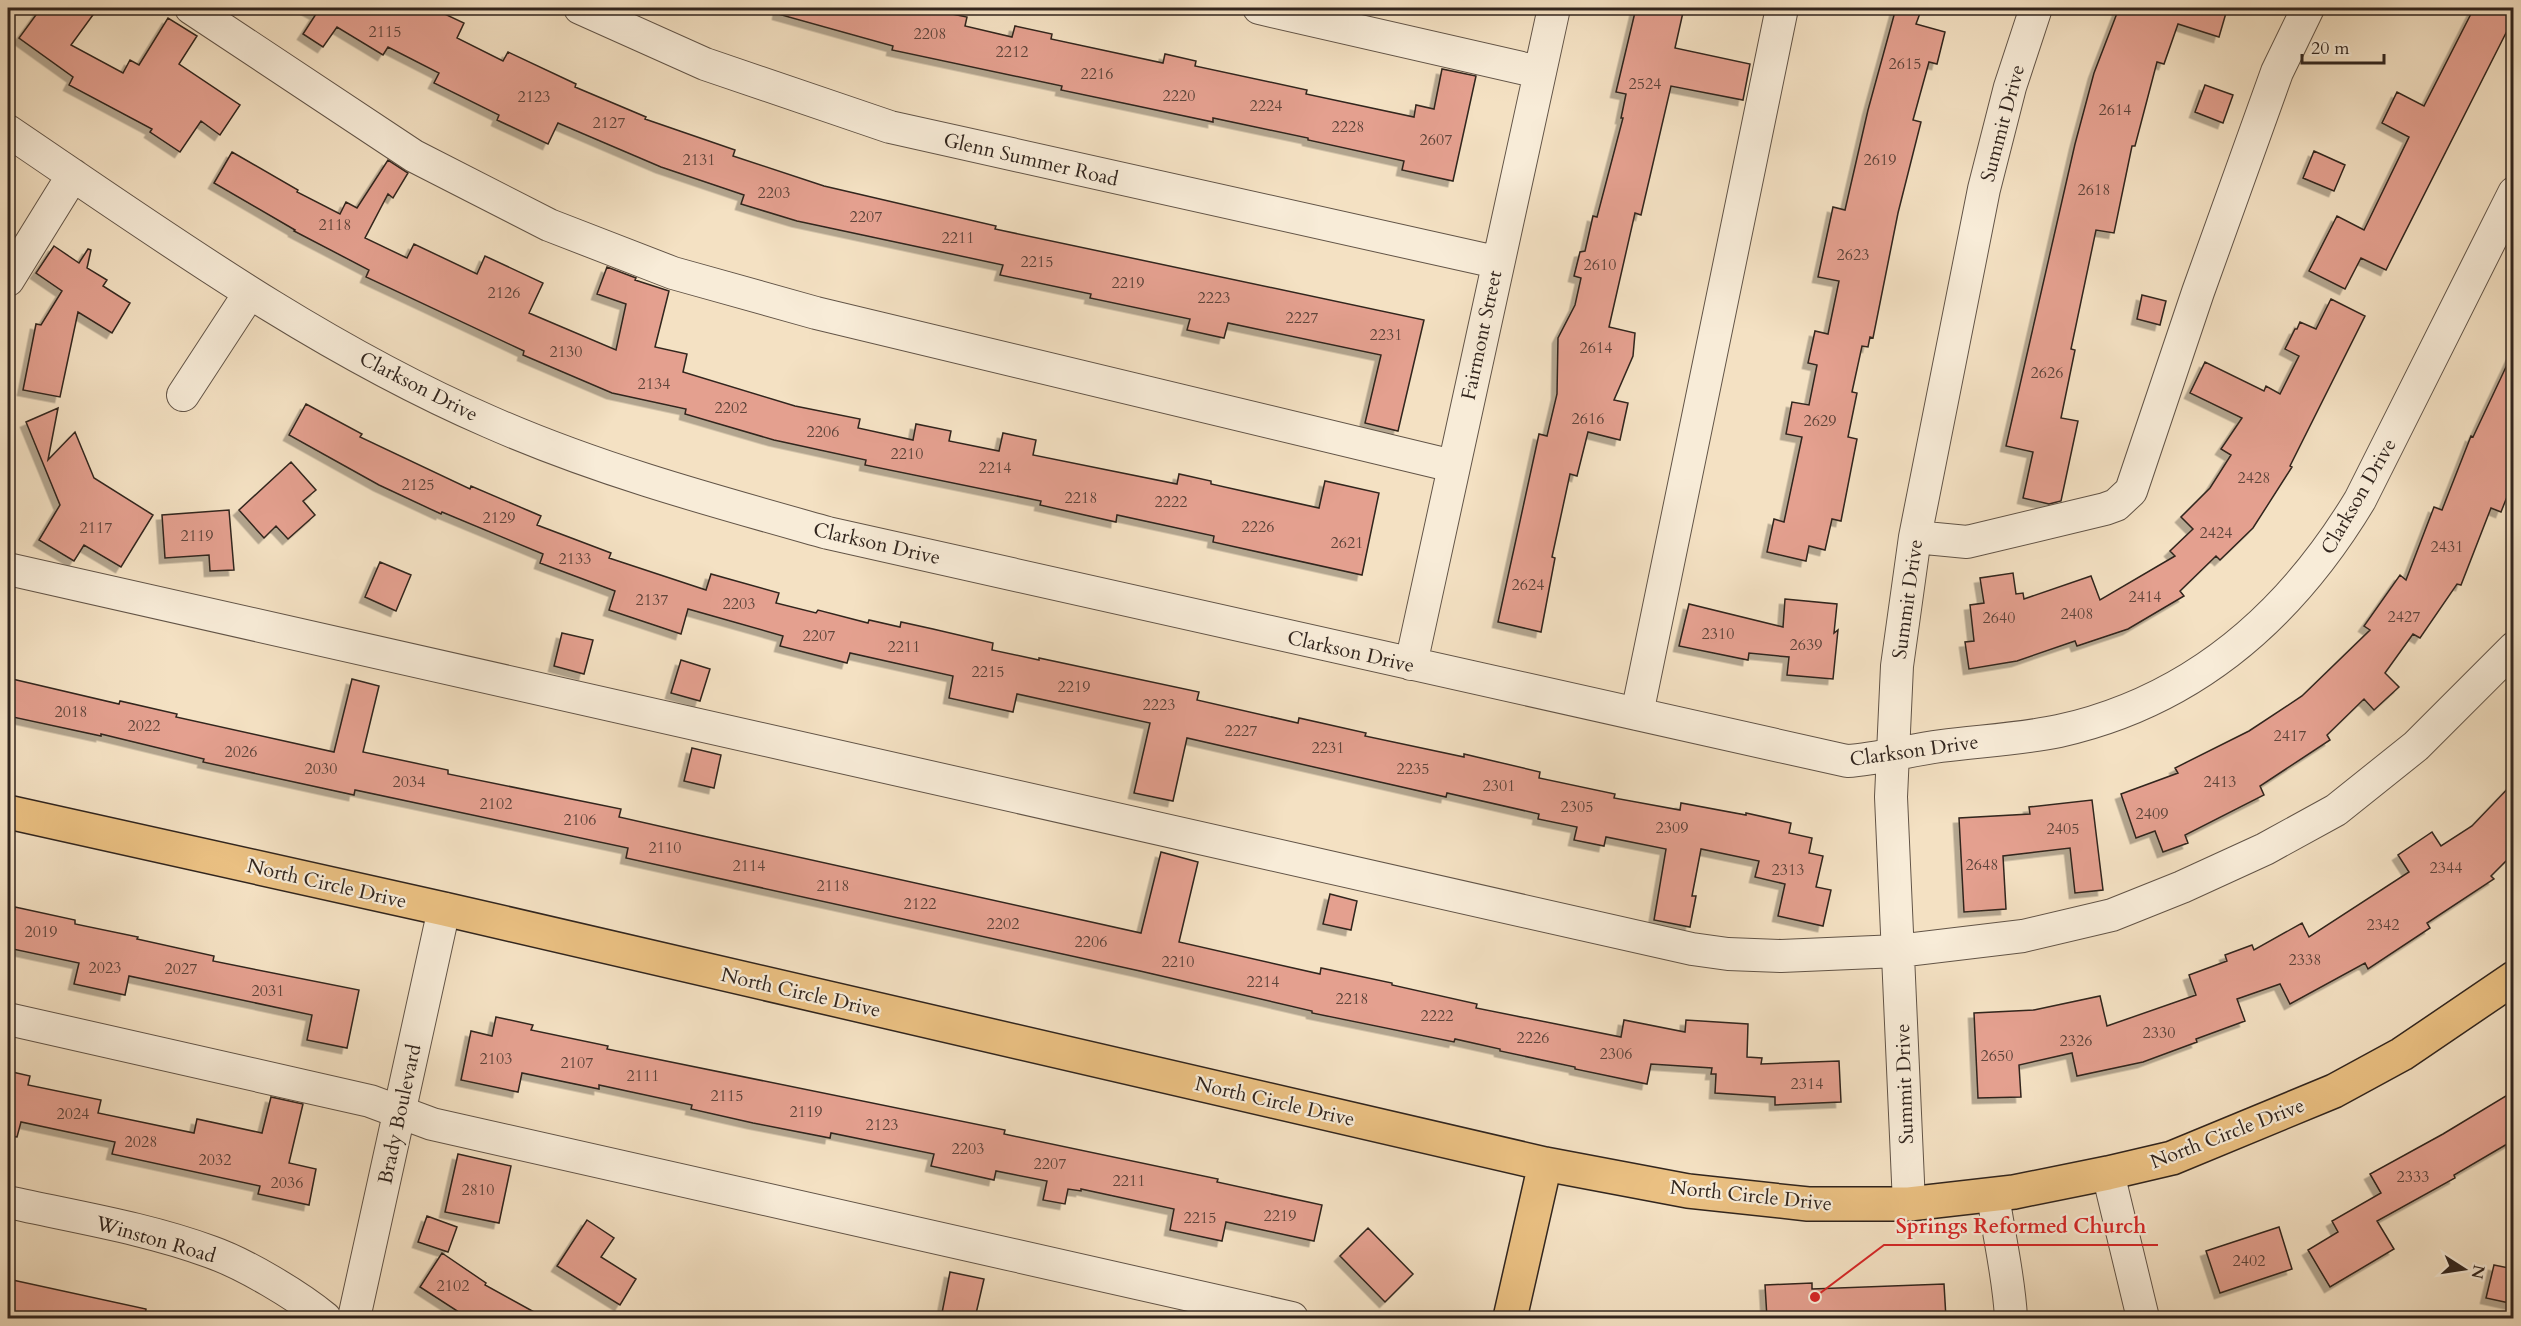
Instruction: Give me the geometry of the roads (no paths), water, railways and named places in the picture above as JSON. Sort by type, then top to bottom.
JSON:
[{"type":"main road","name":"North Circle Drive","points":[[8,812],[444,909],[1545,1164],[1688,1191],[1808,1204],[1909,1204],[1993,1195],[2172,1158],[2334,1091],[2402,1054],[2514,978]]},
{"type":"main road","points":[[1510,1318],[1545,1164]]},
{"type":"street","points":[[191,8],[414,156],[549,225],[673,273],[816,313],[1453,466]]},
{"type":"street","name":"Glenn Summer Road","points":[[580,8],[705,64],[890,127],[1496,262]]},
{"type":"street","points":[[1259,8],[1539,72]]},
{"type":"street","name":"Fairmont Street","points":[[1411,664],[1496,262],[1554,8]]},
{"type":"street","points":[[1637,714],[1782,8]]},
{"type":"street","name":"Summit Drive","points":[[1909,1204],[1893,862],[1892,753],[1897,666],[1915,537],[1984,189],[2010,87],[2036,8]]},
{"type":"street","points":[[1915,537],[1953,542],[1984,539],[2105,509],[2116,505],[2131,491],[2198,292],[2277,72],[2308,8]]},
{"type":"street","name":"Clarkson Drive","points":[[8,131],[249,294],[383,370],[489,422],[682,492],[828,533],[1847,761],[2057,731],[2094,721],[2129,709],[2179,686],[2220,660],[2255,632],[2288,599],[2315,567],[2338,536],[2360,500],[2514,193]]},
{"type":"street","points":[[8,279],[73,175]]},
{"type":"street","points":[[183,395],[249,294]]},
{"type":"street","points":[[8,569],[1692,949],[1728,954],[1781,956],[1898,951],[2023,936],[2112,915],[2182,887],[2265,849],[2336,810],[2407,753],[2514,648]]},
{"type":"street","name":"Brady Boulevard","points":[[354,1318],[444,909]]},
{"type":"street","points":[[8,1019],[370,1101],[432,1124],[1292,1318]]},
{"type":"street","points":[[2108,1173],[2143,1318]]},
{"type":"street","points":[[1993,1195],[2009,1285],[2011,1318]]},
{"type":"street","name":"Winston Road","points":[[8,1202],[155,1235],[213,1252],[256,1274],[325,1318]]},
{"type":"place","name":"Springs Reformed Church","points":[[1815,1297]]}]
